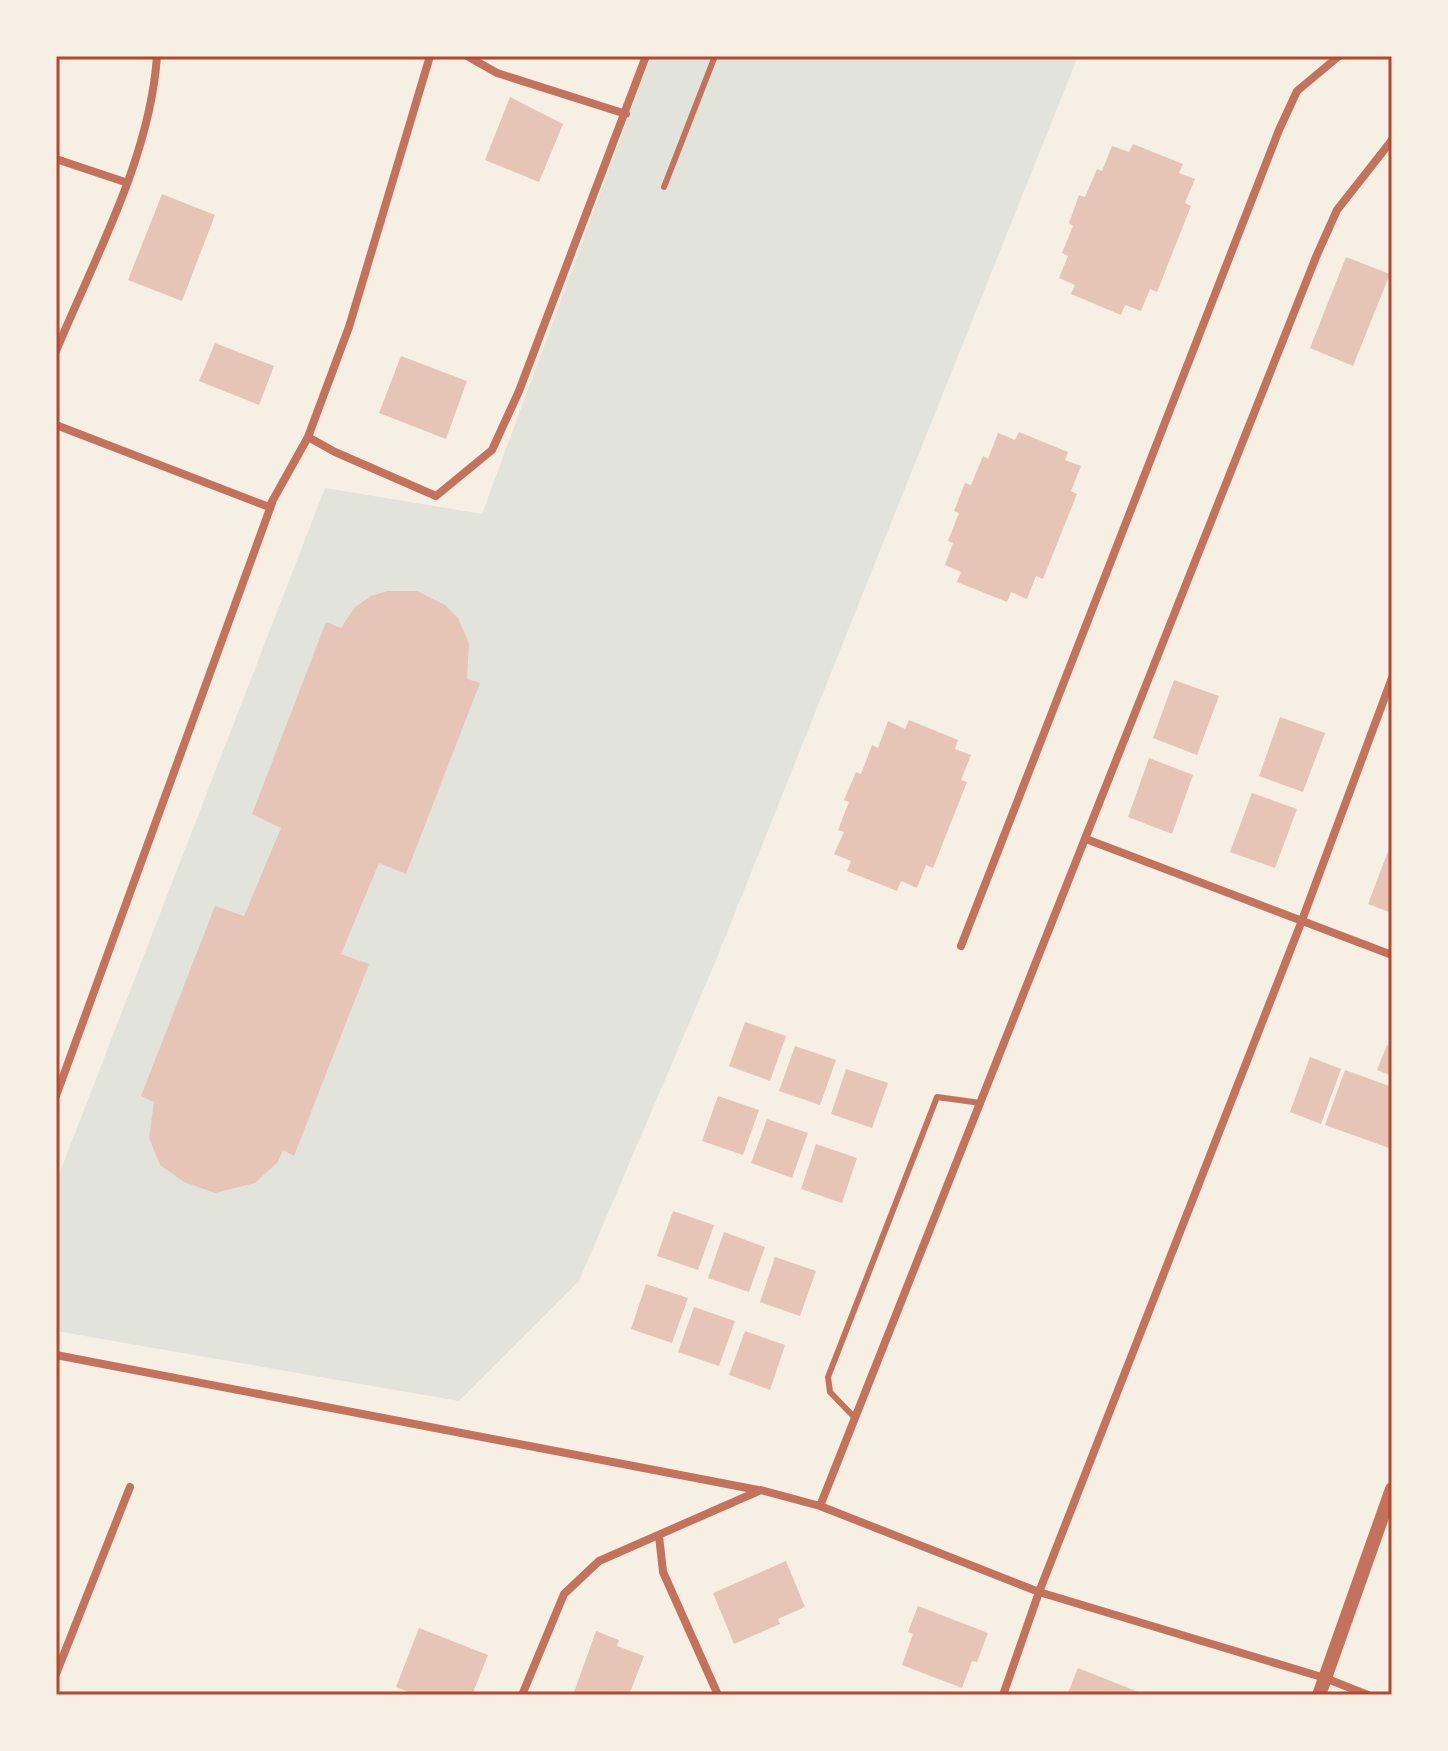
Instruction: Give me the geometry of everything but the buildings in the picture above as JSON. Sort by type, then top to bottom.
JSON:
[{"type":"street","points":[[56,351],[125,182],[154,100],[157,56]]},
{"type":"street","points":[[56,1096],[272,503],[308,437],[349,327],[430,56]]},
{"type":"street","points":[[467,56],[497,73],[626,114]]},
{"type":"street","points":[[308,437],[436,496],[492,450],[519,391],[646,56]]},
{"type":"street","points":[[961,946],[1279,130],[1297,91],[1339,56]]},
{"type":"street","points":[[820,1506],[1316,257],[1337,210],[1392,140]]},
{"type":"street","points":[[56,159],[125,182]]},
{"type":"street","points":[[56,425],[269,507],[272,503]]},
{"type":"street","points":[[1003,1695],[1039,1592],[1301,923],[1392,678]]},
{"type":"street","points":[[1086,839],[1392,955]]},
{"type":"street","points":[[56,1355],[761,1490],[820,1506],[1039,1592],[1325,1678],[1368,1695]]},
{"type":"street","points":[[56,1674],[130,1487]]},
{"type":"street","points":[[1319,1695],[1392,1489]]},
{"type":"street","points":[[522,1695],[564,1594],[599,1561],[761,1490]]},
{"type":"street","points":[[659,1536],[663,1572],[718,1695]]},
{"type":"lane","points":[[664,187],[715,56]]},
{"type":"lane","points":[[855,1418],[830,1392],[828,1377],[937,1097],[981,1103]]},
{"type":"shaded area","points":[[651,56],[1078,56],[714,965],[579,1281],[459,1401],[56,1331],[56,1182],[325,488],[482,514]]}]
